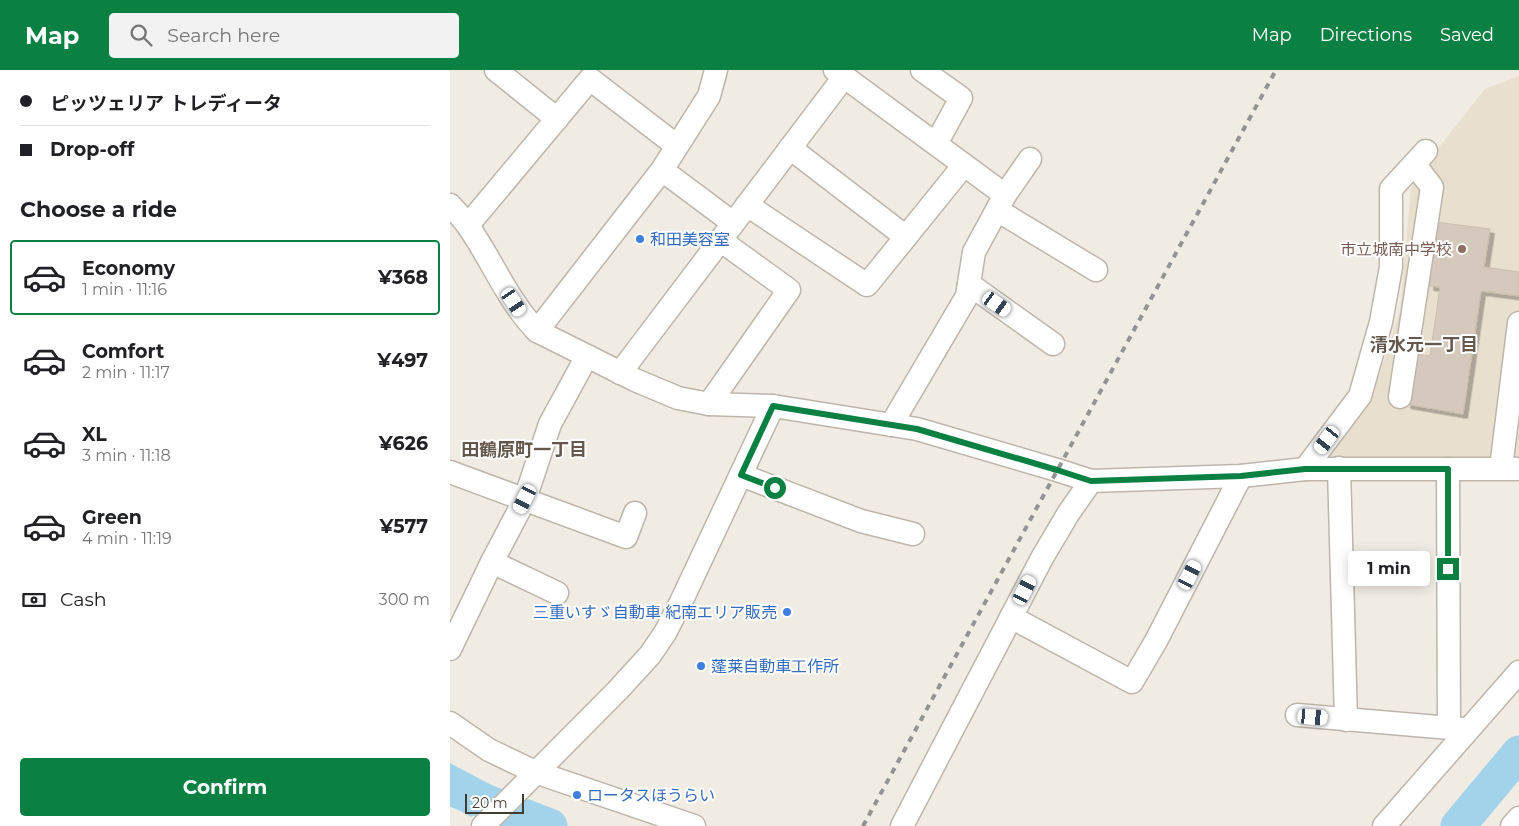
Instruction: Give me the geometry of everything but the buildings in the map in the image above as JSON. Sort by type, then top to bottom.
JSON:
[{"type":"street","points":[[496,70],[557,118]]},
{"type":"street","points":[[537,331],[662,170],[709,96],[716,70]]},
{"type":"street","points":[[922,70],[961,98],[936,144]]},
{"type":"street","points":[[620,373],[790,148],[840,73],[964,165],[1001,203],[1096,270]]},
{"type":"street","points":[[468,224],[590,79],[678,146]]},
{"type":"street","points":[[790,148],[906,237]]},
{"type":"street","points":[[1305,469],[1360,396],[1382,322],[1391,267],[1391,189],[1420,157],[1432,187],[1400,397]]},
{"type":"street","points":[[891,425],[967,296],[974,252],[1001,203],[1030,159]]},
{"type":"street","points":[[747,205],[867,285],[964,165]]},
{"type":"street","points":[[662,170],[789,290],[709,404]]},
{"type":"street","points":[[450,205],[468,224],[504,286],[525,318],[537,331],[620,373],[678,398],[709,404],[773,406],[917,429],[1091,481],[1241,476],[1305,469],[1510,468],[1519,322]]},
{"type":"street","points":[[969,284],[1053,344]]},
{"type":"street","points":[[450,649],[525,499],[550,424],[587,356]]},
{"type":"street","points":[[483,826],[618,690],[650,655],[682,602],[773,406]]},
{"type":"street","points":[[1339,468],[1346,720]]},
{"type":"street","points":[[1448,469],[1459,729]]},
{"type":"street","points":[[450,472],[626,536],[635,513]]},
{"type":"street","points":[[741,475],[861,521],[913,534]]},
{"type":"street","points":[[1011,618],[1132,682],[1156,641],[1241,476]]},
{"type":"street","points":[[902,826],[1042,558],[1068,514],[1091,481]]},
{"type":"street","points":[[492,562],[557,593]]},
{"type":"street","points":[[1384,826],[1459,729],[1519,672]]},
{"type":"street","points":[[1296,716],[1459,729]]},
{"type":"street","points":[[451,724],[530,777],[694,826]]},
{"type":"street","points":[[1512,826],[1519,818]]},
{"type":"shaded area","name":"市立城南中学校","points":[[1519,76],[1519,457],[1327,460],[1369,400],[1379,376],[1400,310],[1411,188],[1428,161],[1485,89]]},
{"type":"water","points":[[450,763],[497,788],[471,817],[450,805]]},
{"type":"waterway","points":[[1458,826],[1519,753]]},
{"type":"waterway","points":[[450,788],[550,826]]},
{"type":"railway","points":[[863,826],[1276,70]]},
{"type":"place","name":"和田美容室","points":[[640,239]]},
{"type":"place","name":"市立城南中学校","points":[[1462,249]]},
{"type":"place","name":"三重いすゞ自動車 紀南エリア販売","points":[[787,612]]},
{"type":"place","name":"蓬莱自動車工作所","points":[[701,666]]},
{"type":"place","name":"ロータスほうらい","points":[[577,795]]},
{"type":"district","name":"清水元一丁目","points":[[1424,345]]},
{"type":"district","name":"田鶴原町一丁目","points":[[524,450]]},
{"type":"route","points":[[775,488],[741,475],[773,406],[917,429],[1091,481],[1241,476],[1305,469],[1448,469],[1448,569]]}]
